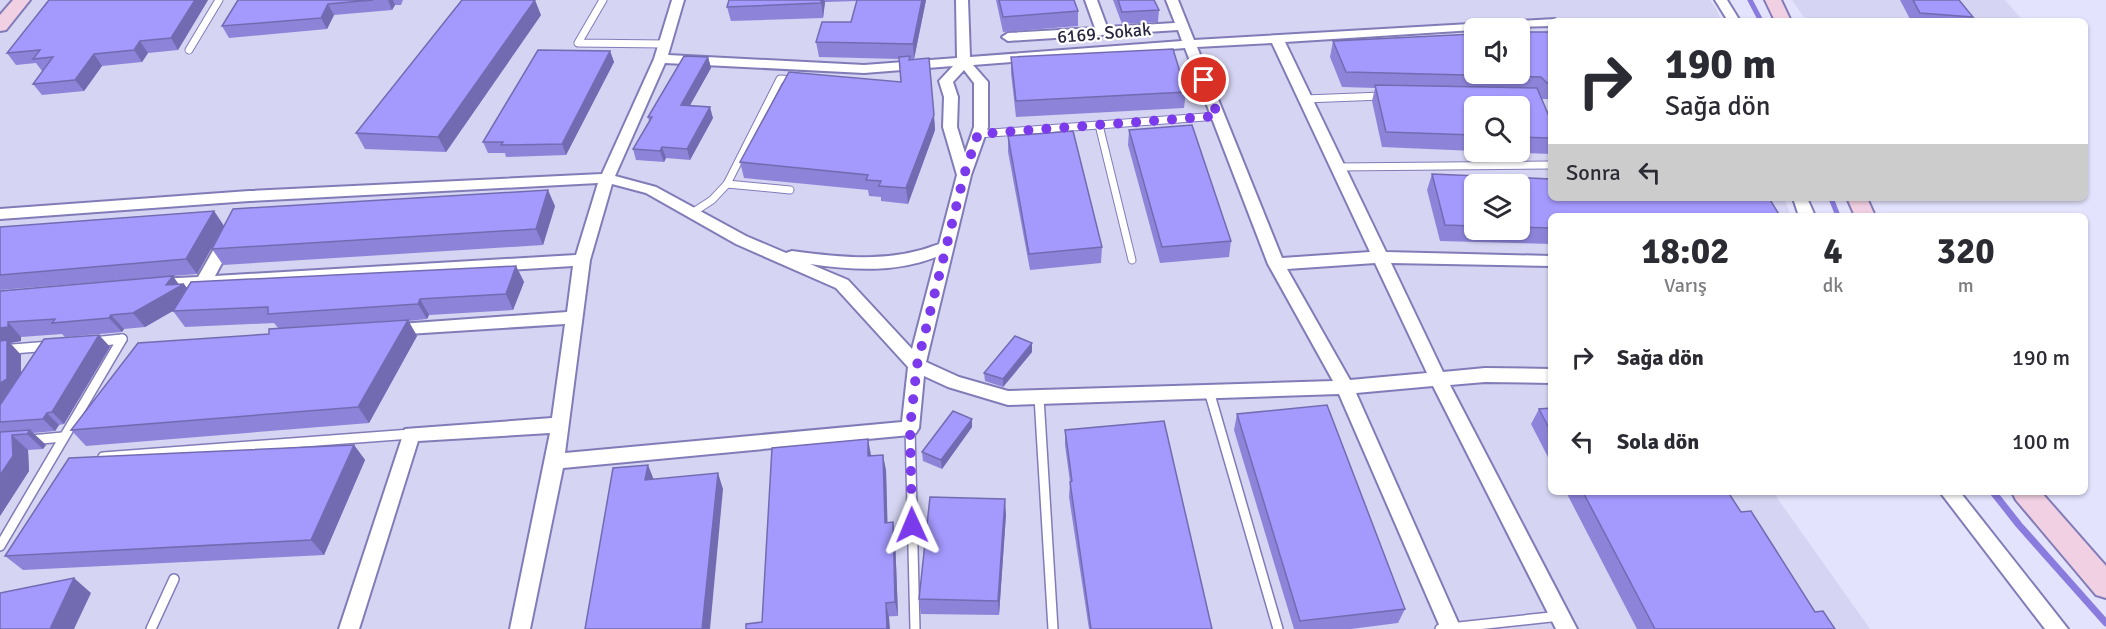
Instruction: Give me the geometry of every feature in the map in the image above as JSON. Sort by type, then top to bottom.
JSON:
[{"type":"main road","points":[[0,26],[21,0]]},
{"type":"main road","points":[[1773,0],[1782,18]]},
{"type":"main road","points":[[2028,495],[2106,586]]},
{"type":"street","points":[[520,629],[555,461],[582,260],[607,178],[662,52],[678,0]]},
{"type":"street","points":[[555,461],[910,428],[917,365],[964,175],[981,127],[981,82],[964,62],[962,0]]},
{"type":"street","name":"6169. Sokak","points":[[1091,0],[1102,31]]},
{"type":"street","points":[[1172,0],[1276,264],[1345,387],[1447,629]]},
{"type":"street","points":[[1722,0],[1732,18]]},
{"type":"street","name":"6169. Sokak","points":[[662,52],[864,69],[1191,44],[1548,22]]},
{"type":"street","name":"6169. Sokak","points":[[1008,37],[1182,26]]},
{"type":"street","points":[[1277,39],[1438,379],[1564,622]]},
{"type":"street","points":[[964,62],[946,81],[951,97],[950,127],[964,175]]},
{"type":"street","points":[[0,214],[249,196],[607,178],[651,190],[741,240],[842,284],[917,365],[954,382],[1008,398],[1345,387],[1485,375],[1548,376]]},
{"type":"street","points":[[204,281],[249,196]]},
{"type":"street","points":[[773,254],[862,266],[920,259],[946,247]]},
{"type":"street","points":[[1276,264],[1380,257],[1548,261]]},
{"type":"street","points":[[147,286],[582,260]]},
{"type":"street","points":[[370,331],[573,318]]},
{"type":"street","points":[[349,629],[411,434],[560,425]]},
{"type":"street","points":[[1952,495],[2058,629]]},
{"type":"lane","points":[[189,50],[219,0]]},
{"type":"lane","points":[[603,0],[578,43],[662,52]]},
{"type":"lane","points":[[692,213],[712,200],[727,184],[780,79],[803,80]]},
{"type":"lane","points":[[1305,99],[1386,96]]},
{"type":"lane","points":[[978,134],[1218,116]]},
{"type":"lane","points":[[1099,125],[1132,260]]},
{"type":"lane","points":[[1337,167],[1548,165]]},
{"type":"lane","points":[[727,184],[790,190]]},
{"type":"lane","points":[[0,546],[123,339],[78,343]]},
{"type":"lane","points":[[0,350],[56,345]]},
{"type":"lane","points":[[1209,391],[1278,629]]},
{"type":"lane","points":[[1039,397],[1053,629]]},
{"type":"lane","points":[[910,428],[915,629]]},
{"type":"lane","points":[[97,458],[411,434]]},
{"type":"lane","points":[[21,440],[63,437]]},
{"type":"lane","points":[[152,629],[174,579]]},
{"type":"lane","points":[[1447,629],[1564,622]]},
{"type":"shaded area","points":[[0,0],[1710,0],[1720,18],[1548,18],[1548,201],[1785,201],[1790,213],[1548,213],[1548,495],[1775,495],[1870,629],[0,629]]},
{"type":"shaded area","points":[[1792,0],[2005,0],[2020,18],[1804,18]]},
{"type":"building","points":[[49,0],[195,0],[171,38],[140,41],[134,50],[94,54],[75,80],[33,84],[53,57],[33,59],[40,50],[7,53]]},
{"type":"building","points":[[238,0],[373,0],[328,4],[321,18],[222,26]]},
{"type":"building","points":[[462,0],[535,0],[438,137],[356,133]]},
{"type":"building","points":[[729,0],[821,0],[821,3],[727,7]]},
{"type":"building","points":[[857,0],[922,0],[913,44],[816,42],[822,22],[851,22]]},
{"type":"building","points":[[999,0],[1074,0],[1078,11],[1003,17]]},
{"type":"building","points":[[1118,0],[1154,0],[1159,10],[1122,12]]},
{"type":"building","points":[[1913,0],[1959,0],[1973,17],[1920,13]]},
{"type":"building","points":[[1530,32],[1548,32],[1548,83],[1541,77],[1530,77]]},
{"type":"building","points":[[1464,34],[1464,75],[1346,72],[1333,41]]},
{"type":"building","points":[[1173,49],[1186,92],[1016,101],[1011,57]]},
{"type":"building","points":[[538,50],[610,51],[562,144],[501,145],[503,142],[483,142]]},
{"type":"building","points":[[684,56],[708,57],[681,105],[710,107],[687,149],[662,147],[660,151],[633,149],[652,117],[648,117]]},
{"type":"building","points":[[910,56],[909,60],[929,58],[934,115],[906,188],[879,186],[881,181],[866,180],[868,175],[740,162],[789,72],[901,82],[899,57]]},
{"type":"building","points":[[1375,85],[1537,88],[1548,114],[1548,138],[1530,137],[1530,96],[1464,96],[1464,135],[1386,132]]},
{"type":"building","points":[[1192,125],[1231,241],[1162,247],[1129,130]]},
{"type":"building","points":[[1073,131],[1102,247],[1029,254],[1008,136]]},
{"type":"building","points":[[1432,174],[1464,175],[1464,226],[1445,225]]},
{"type":"building","points":[[1530,178],[1548,179],[1548,201],[1771,201],[1778,213],[1548,213],[1548,228],[1530,227]]},
{"type":"building","points":[[548,190],[536,229],[212,249],[233,209]]},
{"type":"building","points":[[214,211],[186,259],[0,275],[0,227]]},
{"type":"building","points":[[516,266],[506,294],[420,299],[418,304],[268,314],[268,307],[173,311],[191,282]]},
{"type":"building","points":[[173,276],[166,285],[184,284],[133,313],[111,315],[109,318],[52,323],[55,319],[8,322],[8,327],[0,328],[0,291]]},
{"type":"building","points":[[408,320],[358,407],[71,430],[138,343],[269,334],[269,329]]},
{"type":"building","points":[[99,335],[52,412],[47,413],[43,419],[0,422],[0,405],[44,339]]},
{"type":"building","points":[[1015,336],[1032,343],[1003,379],[984,373]]},
{"type":"building","points":[[7,340],[7,379],[0,383],[0,341]]},
{"type":"building","points":[[1327,405],[1405,609],[1300,621],[1237,414]]},
{"type":"building","points":[[1548,408],[1548,426],[1539,409]]},
{"type":"building","points":[[953,411],[972,419],[941,460],[922,452]]},
{"type":"building","points":[[1164,421],[1212,629],[1091,629],[1065,430]]},
{"type":"building","points":[[30,430],[27,434],[12,435],[13,456],[0,475],[0,432]]},
{"type":"building","points":[[868,439],[868,456],[883,455],[885,523],[893,522],[895,602],[886,603],[887,629],[746,629],[746,624],[762,622],[772,448]]},
{"type":"building","points":[[354,445],[311,540],[5,556],[69,458]]},
{"type":"building","points":[[648,465],[645,480],[718,473],[702,629],[585,629],[613,468]]},
{"type":"building","points":[[1585,495],[1730,495],[1741,512],[1751,511],[1815,612],[1823,611],[1835,629],[1655,629]]},
{"type":"building","points":[[930,497],[1005,499],[998,601],[919,599]]},
{"type":"building","points":[[74,578],[50,629],[0,629],[0,593]]},
{"type":"waterway","points":[[1750,0],[1759,18]]},
{"type":"waterway","points":[[1832,201],[1837,213]]},
{"type":"waterway","points":[[1995,495],[2106,623]]},
{"type":"route","points":[[912,525],[910,428],[917,365],[964,175],[978,134],[1218,116],[1204,80]]}]
